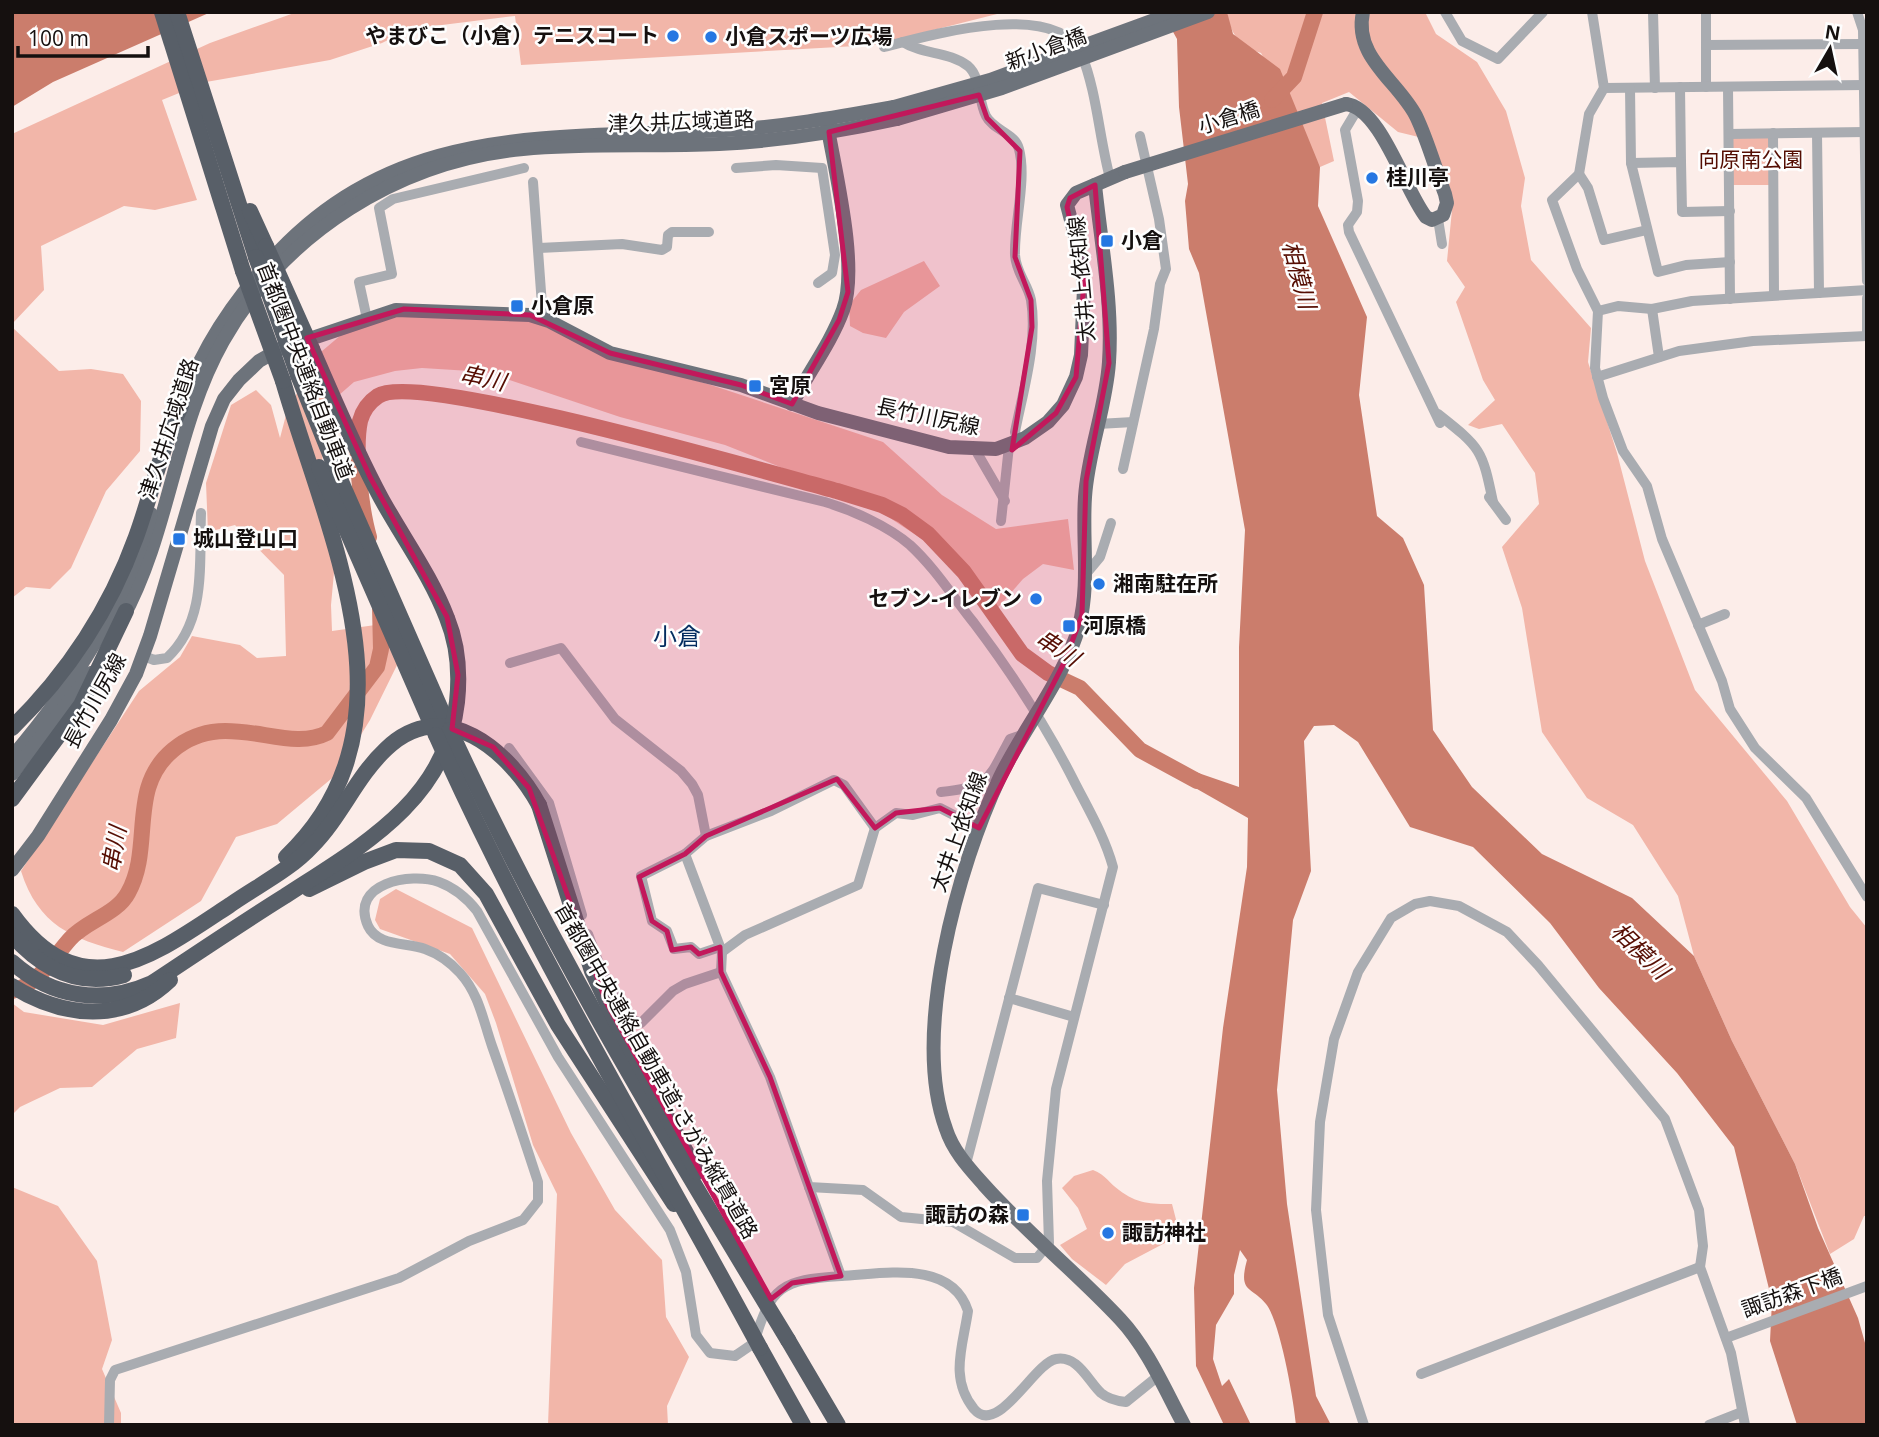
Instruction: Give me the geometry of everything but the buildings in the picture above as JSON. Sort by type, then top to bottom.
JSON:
[{"type":"highway","name":"首都圏中央連絡自動車道","points":[[162,12],[233,197],[243,271],[283,381],[372,593],[443,732]]},
{"type":"highway","points":[[12,962],[32,977],[69,993],[108,996],[156,993],[194,956],[379,833],[415,799],[430,778],[447,743],[456,708],[457,659],[450,625],[436,593],[361,459],[233,197],[177,12]]},
{"type":"highway","name":"首都圏中央連絡自動車道","points":[[261,251],[343,486],[443,732]]},
{"type":"highway","points":[[251,890],[293,851],[320,818],[349,757],[358,707],[359,665],[354,625],[342,576],[283,381]]},
{"type":"highway","points":[[12,728],[62,672],[102,612],[135,540],[164,444],[181,406]]},
{"type":"highway","points":[[12,799],[81,705],[126,611]]},
{"type":"highway","points":[[12,935],[37,959],[65,975],[95,980],[129,967],[169,945],[311,848],[337,817],[359,782],[391,744],[409,734],[436,727],[458,730],[477,737],[504,757],[522,777],[544,818],[585,955],[606,1002],[715,1205],[767,1289],[788,1340]]},
{"type":"highway","name":"首都圏中央連絡自動車道;さがみ縦貫道路","points":[[443,732],[496,861],[560,983],[803,1425]]},
{"type":"highway","name":"首都圏中央連絡自動車道;さがみ縦貫道路","points":[[443,732],[575,978],[677,1157],[838,1425]]},
{"type":"highway","points":[[270,905],[396,850],[424,849],[460,864],[486,894],[550,1012],[732,1295]]},
{"type":"highway","points":[[12,914],[41,947],[66,963],[93,969],[129,967]]},
{"type":"highway","points":[[12,986],[47,1005],[78,1012],[109,1011],[140,995]]},
{"type":"main road","name":"新小倉橋","points":[[895,113],[1176,12]]},
{"type":"main road","name":"新小倉橋","points":[[895,113],[992,91],[1208,12]]},
{"type":"main road","points":[[1363,12],[1361,28],[1368,53],[1408,103],[1433,157],[1447,203],[1438,219],[1426,217],[1422,212],[1398,165],[1363,110]]},
{"type":"main road","name":"小倉橋","points":[[1125,172],[1346,104],[1363,110]]},
{"type":"main road","name":"津久井広域道路","points":[[12,774],[75,695],[126,611],[149,559],[190,418],[215,356],[234,322],[272,274],[304,243],[342,213],[411,176],[485,154],[563,147],[736,143],[895,113]]},
{"type":"main road","name":"津久井広域道路","points":[[12,757],[76,674],[125,589],[145,536],[181,406],[215,334],[236,301],[267,263],[325,212],[401,169],[456,150],[513,139],[827,126]]},
{"type":"main road","points":[[792,404],[834,330],[846,302],[849,269],[837,221],[827,126]]},
{"type":"main road","name":"長竹川尻線","points":[[12,870],[35,841],[111,720],[144,656],[218,410],[236,382],[255,364],[307,338],[367,319],[411,309],[543,318],[610,352],[741,385],[792,404],[909,437],[976,450],[1014,444],[1054,415],[1076,377],[1081,355],[1084,288],[1080,254],[1067,207],[1070,198],[1125,172]]},
{"type":"main road","name":"太井上依知線","points":[[1095,185],[1109,344],[1106,383],[1086,481],[1082,615],[1064,663],[1022,735],[979,828],[951,917],[936,1018],[935,1056],[940,1112],[946,1132],[966,1164],[1045,1250],[1121,1320],[1184,1425]]},
{"type":"street","points":[[1445,12],[1462,41],[1498,59],[1543,12]]},
{"type":"street","points":[[1592,12],[1604,88],[1589,114],[1579,174],[1595,207],[1604,240],[1647,230]]},
{"type":"street","points":[[1653,12],[1655,88]]},
{"type":"street","points":[[1706,12],[1706,87]]},
{"type":"street","points":[[1597,377],[1679,351],[1753,341],[1867,335],[1863,44],[1861,19],[1857,12]]},
{"type":"street","points":[[884,47],[996,17],[1022,16],[1061,29],[1086,51],[1110,178]]},
{"type":"street","points":[[903,42],[920,51],[943,55],[969,67],[974,74],[987,118],[1012,138],[1020,151],[1022,188],[1016,224],[1015,257],[1018,274],[1031,300],[1032,327],[1030,357],[1001,521]]},
{"type":"street","points":[[1706,45],[1863,44]]},
{"type":"street","points":[[1604,88],[1864,85]]},
{"type":"street","points":[[1680,87],[1682,212],[1730,211]]},
{"type":"street","points":[[1728,87],[1730,299]]},
{"type":"street","points":[[1630,88],[1631,163],[1658,272],[1686,265],[1730,262]]},
{"type":"street","points":[[1363,110],[1354,115],[1345,130],[1358,201],[1357,212],[1348,225],[1349,232],[1412,358],[1440,424]]},
{"type":"street","points":[[1817,132],[1819,293]]},
{"type":"street","points":[[1729,134],[1865,132]]},
{"type":"street","points":[[1773,133],[1774,295]]},
{"type":"street","points":[[1123,470],[1154,329],[1160,284],[1166,269],[1159,219],[1140,136]]},
{"type":"street","points":[[1631,163],[1681,162]]},
{"type":"street","points":[[736,168],[776,165],[822,169],[837,221],[832,273],[818,283]]},
{"type":"street","points":[[367,319],[359,282],[392,274],[379,208],[393,199],[524,168]]},
{"type":"street","points":[[1579,174],[1552,200],[1577,269],[1598,311],[1597,377],[1623,451],[1647,486],[1662,539],[1722,681],[1730,709],[1746,737],[1800,789],[1867,897]]},
{"type":"street","points":[[533,182],[543,318]]},
{"type":"street","points":[[1438,219],[1442,244]]},
{"type":"street","points":[[539,248],[582,243],[622,244],[662,250],[667,247],[668,235],[672,232],[709,232]]},
{"type":"street","points":[[1598,311],[1618,306],[1652,309],[1692,301],[1866,290]]},
{"type":"street","points":[[1652,309],[1659,357]]},
{"type":"street","points":[[1434,410],[1477,445],[1485,466],[1490,498],[1506,520]]},
{"type":"street","points":[[1098,424],[1133,422]]},
{"type":"street","points":[[581,442],[834,505],[885,529],[909,544],[940,578],[1037,708],[1104,839],[1113,867],[1074,1017],[1050,1124],[1047,1181],[1049,1243],[1045,1250],[1037,1258],[1015,1258],[953,1222],[901,1217],[863,1190],[809,1187]]},
{"type":"street","points":[[976,450],[1005,501]]},
{"type":"street","points":[[144,656],[154,660],[167,659],[188,632],[194,617],[201,513]]},
{"type":"street","points":[[1085,575],[1100,557],[1111,523]]},
{"type":"street","points":[[1698,625],[1725,614]]},
{"type":"street","points":[[510,663],[561,648],[615,719],[681,771],[692,784],[698,795],[706,836]]},
{"type":"street","points":[[941,792],[978,787],[989,776],[1010,738],[1022,735]]},
{"type":"street","points":[[509,748],[549,803],[587,933],[602,972],[630,1019],[641,1023],[685,984],[721,972]]},
{"type":"street","points":[[875,828],[844,785],[834,780],[771,811],[706,836],[685,854],[641,876],[652,921],[667,931],[674,949],[691,947],[699,954],[721,949],[746,935],[858,885],[875,828],[896,813],[913,815],[940,808],[979,828]]},
{"type":"street","points":[[685,854],[721,949],[721,972],[770,1077],[841,1276]]},
{"type":"street","points":[[109,1425],[110,1380],[115,1370],[365,1292],[399,1278],[469,1241],[523,1220],[538,1201],[538,1182],[473,990],[453,965],[435,954],[382,939],[369,927],[365,910],[367,902],[381,886],[397,879],[420,878],[439,882],[466,898],[477,911],[558,1057],[670,1230],[688,1283],[695,1335],[710,1353],[727,1357],[744,1352],[754,1343],[765,1309],[782,1289],[806,1278],[923,1274],[957,1290],[968,1311],[959,1352],[959,1377],[967,1400],[977,1413],[989,1416],[1006,1409],[1046,1364],[1057,1359],[1070,1361],[1082,1370],[1102,1394],[1113,1400],[1126,1402],[1157,1377]]},
{"type":"street","points":[[966,1164],[1038,888],[1104,905]]},
{"type":"street","points":[[1364,1425],[1328,1315],[1316,1210],[1317,1152],[1334,1039],[1351,986],[1386,924],[1407,908],[1422,902],[1444,902],[1488,919],[1507,932],[1648,1096],[1672,1133],[1702,1226],[1700,1267],[1730,1337],[1745,1425]]},
{"type":"street","points":[[1009,998],[1074,1017]]},
{"type":"street","points":[[1421,1374],[1700,1267]]},
{"type":"street","name":"諏訪森下橋","points":[[1730,1337],[1865,1284]]},
{"type":"street","points":[[1709,1425],[1742,1412]]},
{"type":"highlighted area","points":[[979,95],[987,118],[1020,151],[1015,257],[1031,300],[1032,327],[1012,450],[1056,413],[1076,377],[1084,282],[1067,207],[1070,198],[1095,185],[1109,363],[1086,481],[1082,615],[1064,663],[979,828],[940,808],[896,813],[875,828],[837,779],[706,836],[685,854],[639,877],[652,921],[667,931],[672,950],[691,947],[699,954],[720,947],[721,972],[770,1077],[841,1276],[792,1283],[771,1299],[606,1002],[529,788],[493,747],[452,729],[458,675],[447,617],[370,477],[307,338],[404,309],[530,315],[610,353],[741,385],[792,404],[839,320],[848,292],[829,132]]},
{"type":"green space","points":[[297,12],[1005,12],[874,45],[521,65],[515,16],[410,29],[382,43],[330,60],[206,82],[162,100],[197,200],[155,210],[124,206],[41,246],[44,290],[12,324],[12,134],[210,43]]},
{"type":"green space","points":[[1227,12],[1425,12],[1436,34],[1477,62],[1506,111],[1525,178],[1521,206],[1531,260],[1591,328],[1588,362],[1617,453],[1645,561],[1695,690],[1787,801],[1850,907],[1867,928],[1867,1216],[1864,1216],[1854,1239],[1830,1254],[1795,1164],[1732,1041],[1694,956],[1678,896],[1633,825],[1587,798],[1542,732],[1522,608],[1502,547],[1539,504],[1535,473],[1502,424],[1479,429],[1468,425],[1495,400],[1483,380],[1456,302],[1465,287],[1447,261],[1452,210],[1431,140],[1398,132],[1349,92],[1322,103],[1334,161],[1320,167],[1261,53],[1237,38],[1230,26]]},
{"type":"green space","name":"向原南公園","points":[[1773,133],[1773,185],[1730,185],[1729,134]]},
{"type":"green space","points":[[924,261],[940,286],[904,312],[886,338],[863,333],[850,326],[849,305],[861,290]]},
{"type":"green space","points":[[410,312],[540,321],[600,353],[711,385],[883,442],[942,495],[996,529],[1068,519],[1074,570],[1043,564],[1023,579],[994,612],[934,547],[890,518],[840,491],[725,445],[620,417],[486,372],[422,368],[395,371],[354,382],[331,402],[319,480],[338,529],[331,605],[332,631],[390,623],[401,657],[370,720],[337,774],[277,824],[236,837],[201,901],[123,952],[73,935],[47,917],[37,905],[21,871],[139,691],[180,657],[192,636],[240,645],[257,658],[286,656],[284,575],[235,525],[208,532],[206,483],[231,405],[256,390],[271,405],[280,438],[286,415],[315,357],[354,324]]},
{"type":"green space","points":[[12,327],[59,371],[91,369],[123,374],[141,401],[140,451],[106,491],[71,568],[50,589],[26,587],[12,598]]},
{"type":"green space","points":[[396,889],[472,928],[571,1133],[615,1210],[662,1260],[666,1317],[689,1357],[667,1406],[668,1425],[548,1425],[557,1194],[533,1145],[485,994],[450,954],[380,929],[375,920],[380,899]]},
{"type":"green space","points":[[12,1003],[24,1012],[103,1025],[180,1003],[176,1038],[137,1049],[92,1087],[60,1088],[20,1107],[12,1115]]},
{"type":"green space","points":[[1093,1170],[1138,1201],[1172,1204],[1180,1235],[1125,1264],[1106,1285],[1072,1259],[1060,1245],[1087,1229],[1078,1208],[1062,1188],[1074,1176]]},
{"type":"green space","points":[[12,1187],[58,1206],[97,1261],[112,1340],[102,1369],[121,1413],[121,1425],[12,1425]]},
{"type":"water","points":[[18,12],[211,12],[53,82],[12,107],[12,15]]},
{"type":"water","name":"相模川","points":[[1162,12],[1227,12],[1233,34],[1280,69],[1320,167],[1318,206],[1367,317],[1359,395],[1377,516],[1403,538],[1424,585],[1433,730],[1472,787],[1542,854],[1632,898],[1694,956],[1732,1041],[1795,1164],[1818,1228],[1858,1318],[1867,1350],[1867,1425],[1797,1425],[1770,1341],[1772,1301],[1734,1147],[1677,1073],[1599,988],[1550,923],[1473,847],[1410,827],[1358,742],[1334,725],[1314,726],[1304,741],[1311,871],[1293,920],[1277,1090],[1287,1204],[1316,1396],[1331,1425],[1296,1425],[1276,1327],[1266,1304],[1245,1284],[1247,1260],[1240,1250],[1234,1275],[1234,1294],[1216,1325],[1213,1359],[1222,1386],[1229,1379],[1251,1425],[1224,1425],[1196,1366],[1194,1288],[1223,1028],[1247,867],[1248,818],[1176,777],[1181,767],[1239,787],[1239,647],[1245,530],[1199,273],[1189,249],[1185,201],[1188,184],[1179,107],[1177,39]]},
{"type":"waterway","points":[[1272,100],[1294,77],[1315,12]]},
{"type":"waterway","name":"串川","points":[[369,537],[359,479],[360,421],[367,407],[378,396],[406,392],[457,397],[598,427],[837,491],[882,505],[902,515],[928,534],[964,572],[1022,654],[1048,673],[1080,688],[1140,750],[1197,781]]},
{"type":"waterway","name":"串川","points":[[12,991],[30,983],[70,939],[117,907],[128,893],[140,857],[145,800],[150,782],[159,765],[173,750],[193,738],[213,732],[233,731],[292,739],[327,733],[377,667],[381,649],[380,607]]},
{"type":"place","name":"やまびこ（小倉）テニスコート","points":[[673,36]]},
{"type":"place","name":"小倉スポーツ広場","points":[[711,37]]},
{"type":"place","name":"桂川亭","points":[[1372,178]]},
{"type":"place","name":"小倉","points":[[1107,241]]},
{"type":"place","name":"小倉原","points":[[517,306]]},
{"type":"place","name":"宮原","points":[[755,386]]},
{"type":"place","name":"城山登山口","points":[[179,539]]},
{"type":"place","name":"湘南駐在所","points":[[1099,584]]},
{"type":"place","name":"セブン-イレブン","points":[[1036,599]]},
{"type":"place","name":"河原橋","points":[[1069,626]]},
{"type":"place","name":"諏訪の森","points":[[1023,1215]]},
{"type":"place","name":"諏訪神社","points":[[1108,1233]]},
{"type":"district","name":"小倉","points":[[677,637]]}]
